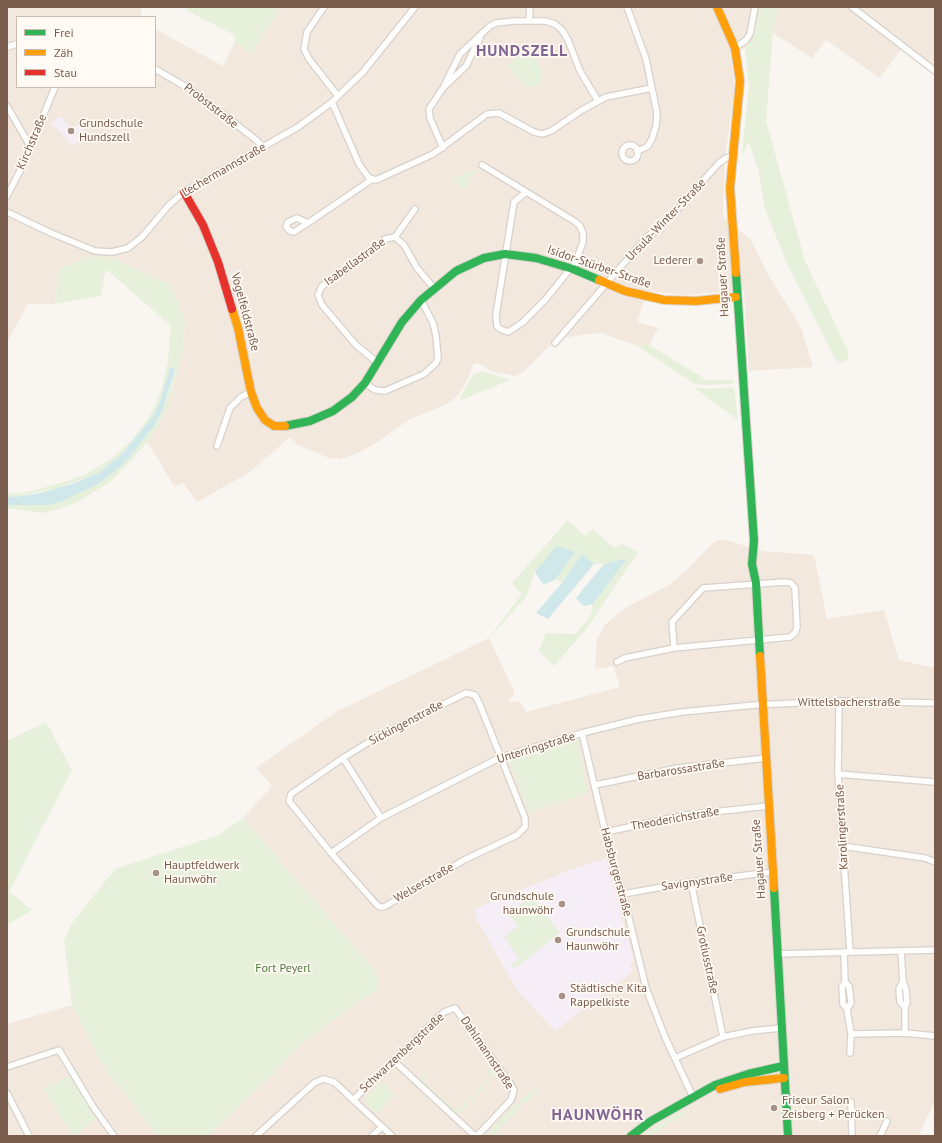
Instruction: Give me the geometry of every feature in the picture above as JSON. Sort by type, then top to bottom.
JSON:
[{"type":"street","points":[[324,7],[307,32],[304,49],[308,59],[338,96]]},
{"type":"street","name":"Lechermannstraße","points":[[7,212],[86,248],[103,252],[112,252],[128,248],[142,237],[169,205],[184,192],[298,127],[332,102],[363,72],[415,7]]},
{"type":"street","points":[[529,21],[530,7]]},
{"type":"street","points":[[627,7],[646,59],[657,113],[656,126],[650,143],[642,150],[637,150]]},
{"type":"street","name":"Hagauer Straße","points":[[717,7],[738,57],[740,81],[730,188],[736,298],[754,550],[752,564],[756,582],[788,1136]]},
{"type":"street","points":[[735,48],[746,40],[750,34],[755,7]]},
{"type":"street","points":[[852,7],[935,71]]},
{"type":"street","points":[[443,88],[460,54],[496,23],[529,21],[551,22],[559,26],[568,40],[583,76],[598,101]]},
{"type":"street","points":[[443,148],[429,114],[431,104],[443,88],[466,66],[481,36]]},
{"type":"street","name":"Probststraße","points":[[156,70],[193,91],[255,139],[263,147]]},
{"type":"street","name":"Kirchstraße","points":[[7,196],[55,88]]},
{"type":"street","points":[[308,223],[371,180],[380,180],[443,148],[483,116],[492,112],[507,116],[534,132],[542,134],[551,131],[598,101],[613,95],[652,88]]},
{"type":"street","points":[[332,102],[359,164],[371,180]]},
{"type":"street","points":[[7,106],[30,146]]},
{"type":"street","name":"Ursula-Winter-Straße","points":[[555,343],[645,239],[675,212],[719,163],[726,158],[732,157]]},
{"type":"street","points":[[482,165],[525,193],[574,221],[580,226],[583,233],[583,242],[572,269],[534,312],[512,330],[504,332],[497,326],[496,314],[505,254],[514,202],[525,193]]},
{"type":"street","name":"Vogelfeldstraße","points":[[184,192],[203,225],[218,262],[238,328],[251,392],[260,414],[265,420],[274,426],[286,426]]},
{"type":"street","name":"Isabellastraße","points":[[378,363],[367,356],[343,332],[322,305],[318,295],[322,286],[327,282],[346,270],[385,239],[395,237],[415,210]]},
{"type":"street","name":"Isabellastraße","points":[[395,237],[404,245],[417,268],[434,288]]},
{"type":"street","name":"Isidor-Stürber-Straße","points":[[286,426],[310,421],[333,410],[352,397],[365,383],[402,322],[421,300],[456,271],[476,260],[505,254],[536,258],[572,269],[639,295],[664,300],[696,301],[736,298]]},
{"type":"street","points":[[365,383],[375,390],[385,391],[424,374],[436,363],[438,358],[433,323],[421,300]]},
{"type":"street","points":[[217,446],[230,408],[241,397],[251,392]]},
{"type":"street","points":[[617,662],[625,658],[674,648],[790,638],[795,633],[797,627],[793,585],[785,582],[756,582],[707,586],[701,589],[672,622],[674,648]]},
{"type":"street","name":"Sickingenstraße","points":[[289,802],[291,794],[343,758],[382,734],[466,693],[475,695],[502,757]]},
{"type":"street","name":"Wittelsbacherstraße","points":[[763,705],[839,701],[935,703]]},
{"type":"street","name":"Karolingerstraße","points":[[839,701],[838,774],[847,951],[845,982],[842,987],[843,1004],[847,1009],[850,1034],[850,1053]]},
{"type":"street","name":"Unterringstraße","points":[[331,853],[381,818],[502,757],[582,733],[639,719],[682,712],[763,705]]},
{"type":"street","name":"Habsburgerstraße","points":[[582,733],[646,988],[675,1058],[694,1097]]},
{"type":"street","name":"Welserstraße","points":[[289,802],[377,905],[384,907],[464,860],[516,835],[525,827],[526,818],[502,757]]},
{"type":"street","points":[[343,758],[381,818]]},
{"type":"street","name":"Barbarossastraße","points":[[595,786],[678,768],[766,758]]},
{"type":"street","points":[[838,774],[935,782]]},
{"type":"street","name":"Theoderichstraße","points":[[606,832],[684,815],[768,806]]},
{"type":"street","points":[[842,846],[925,858],[935,862]]},
{"type":"street","name":"Savignystraße","points":[[623,894],[691,882],[772,872]]},
{"type":"street","name":"Grotiusstraße","points":[[691,882],[723,1037]]},
{"type":"street","points":[[777,954],[847,951],[902,952],[935,950]]},
{"type":"street","points":[[902,952],[903,981],[899,989],[900,1002],[905,1007],[905,1033]]},
{"type":"street","name":"Schwarzenbergstraße","points":[[352,1100],[444,1012],[452,1008]]},
{"type":"street","name":"Dahlmannstraße","points":[[452,1008],[458,1010],[514,1090],[511,1100],[476,1136]]},
{"type":"street","points":[[675,1058],[723,1037],[752,1031],[781,1028]]},
{"type":"street","points":[[850,1034],[905,1033],[935,1036]]},
{"type":"street","points":[[7,1067],[59,1050],[92,1105],[114,1136]]},
{"type":"street","points":[[393,1060],[476,1136]]},
{"type":"street","points":[[705,1092],[715,1085],[748,1074],[783,1066]]},
{"type":"street","points":[[631,1136],[651,1121],[705,1092],[745,1082],[784,1078]]},
{"type":"street","points":[[256,1136],[314,1083],[323,1079],[334,1082],[392,1136]]},
{"type":"street","points":[[7,1093],[29,1136]]},
{"type":"street","points":[[851,1102],[852,1136]]},
{"type":"street","points":[[880,1136],[888,1121]]},
{"type":"street","points":[[372,1136],[382,1127]]},
{"type":"shaded area","points":[[7,7],[142,7],[140,16],[16,16],[16,88],[156,88],[156,30],[223,66],[235,42],[252,52],[281,7],[760,7],[754,37],[745,48],[730,52],[735,87],[725,157],[723,216],[751,240],[771,280],[801,327],[813,367],[749,371],[744,290],[686,295],[647,291],[637,322],[658,328],[649,345],[637,346],[601,333],[586,334],[554,341],[524,371],[516,376],[494,372],[477,363],[473,365],[467,381],[458,395],[449,403],[410,419],[376,443],[360,452],[341,459],[329,458],[298,445],[290,437],[250,472],[197,502],[183,483],[175,487],[147,442],[162,419],[174,386],[183,351],[185,321],[114,259],[59,269],[55,304],[28,304],[7,342]]},
{"type":"shaded area","points":[[778,7],[935,7],[935,67],[905,44],[880,78],[826,40],[812,58],[773,33]]},
{"type":"shaded area","name":"Grundschule Hundszell","points":[[60,116],[71,128],[79,124],[87,134],[73,146],[51,123]]},
{"type":"shaded area","points":[[719,540],[725,540],[763,551],[814,555],[827,619],[884,610],[899,660],[935,668],[935,1101],[918,1136],[208,1136],[271,1076],[304,1041],[380,987],[376,972],[243,818],[272,786],[256,768],[336,712],[489,638],[514,691],[514,695],[509,699],[511,702],[519,701],[526,712],[620,687],[613,666],[595,669],[597,638],[605,625],[617,614],[631,605],[669,585],[687,570],[712,544]]},
{"type":"shaded area","name":"Grundschule Haunwöhr","points":[[606,858],[634,962],[629,964],[633,971],[555,1031],[517,990],[477,920],[474,909],[565,872]]},
{"type":"shaded area","points":[[72,1005],[100,1061],[158,1136],[7,1136],[7,1024]]},
{"type":"green space","points":[[188,7],[281,7],[252,53],[235,42],[236,36],[186,10]]},
{"type":"green space","points":[[760,7],[778,7],[773,33],[766,121],[805,261],[848,351],[848,359],[842,363],[836,360],[788,266],[765,209],[758,169],[749,142],[742,155],[749,86],[745,48],[754,36]]},
{"type":"green space","points":[[529,51],[536,57],[537,63],[542,70],[542,79],[537,86],[527,86],[521,82],[515,77],[509,65],[514,58]]},
{"type":"green space","points":[[479,168],[464,189],[453,181],[465,173]]},
{"type":"green space","points":[[93,256],[114,259],[171,285],[185,321],[183,351],[169,402],[162,419],[147,442],[111,481],[81,500],[60,509],[42,513],[7,508],[7,505],[48,505],[63,501],[129,458],[154,426],[168,395],[175,371],[170,368],[154,415],[121,455],[100,472],[58,488],[15,497],[7,496],[7,493],[20,494],[65,482],[86,474],[111,459],[132,440],[151,414],[162,388],[168,361],[171,326],[106,269],[101,296],[55,304],[59,269]]},
{"type":"green space","points":[[649,345],[707,380],[733,380],[733,384],[695,384],[637,346]]},
{"type":"green space","points":[[482,371],[510,380],[461,400],[460,397],[473,375]]},
{"type":"green space","points":[[693,387],[706,389],[734,387],[738,420]]},
{"type":"green space","points":[[568,520],[585,536],[593,529],[614,548],[622,544],[638,552],[587,628],[554,666],[539,651],[546,633],[576,634],[591,615],[593,604],[626,560],[604,564],[594,564],[582,554],[562,583],[556,579],[575,552],[535,572],[526,597],[489,638],[522,594],[512,583]]},
{"type":"green space","points":[[46,722],[72,770],[9,892],[32,910],[7,925],[7,741]]},
{"type":"green space","points":[[577,740],[588,793],[528,812],[509,760]]},
{"type":"green space","name":"Fort Peyerl","points":[[243,818],[376,972],[380,987],[304,1041],[271,1076],[208,1136],[158,1136],[100,1061],[72,1005],[64,940],[72,923],[115,869],[219,835]]},
{"type":"green space","points":[[532,896],[560,933],[514,969],[511,965],[534,947],[519,958],[504,937],[518,926],[508,913]]},
{"type":"green space","points":[[492,1068],[496,1073],[457,1117],[417,1080],[426,1071],[425,1078],[427,1084],[451,1107],[457,1110],[462,1107],[491,1076],[487,1072]]},
{"type":"green space","points":[[70,1076],[96,1119],[74,1136],[61,1119],[44,1089]]},
{"type":"green space","points":[[381,1082],[395,1095],[377,1114],[366,1103],[365,1099]]},
{"type":"green space","points":[[536,1088],[538,1090],[523,1106],[520,1103],[521,1099]]},
{"type":"green space","points":[[516,1103],[520,1107],[496,1132],[497,1134],[495,1136],[486,1136]]},
{"type":"green space","points":[[685,1109],[687,1113],[649,1136],[646,1136],[656,1126]]},
{"type":"water","points":[[170,367],[174,368],[175,370],[162,411],[154,426],[129,458],[114,472],[98,484],[63,501],[48,505],[7,505],[7,496],[15,497],[40,493],[72,484],[100,472],[121,455],[154,415],[160,401]]},
{"type":"water","points":[[556,546],[575,552],[556,579],[546,584],[542,583],[535,572]]},
{"type":"water","points":[[582,554],[594,564],[548,619],[536,613],[562,583]]},
{"type":"water","points":[[624,559],[626,560],[593,604],[584,606],[576,598],[604,564]]},
{"type":"traffic: fast","points":[[285,426],[310,421],[333,411],[352,397],[365,383],[402,322],[421,300],[456,271],[484,258],[505,254],[536,258],[573,269],[599,280]]},
{"type":"traffic: fast","points":[[736,273],[754,541],[752,564],[756,583],[760,656]]},
{"type":"traffic: fast","points":[[774,888],[788,1136]]},
{"type":"traffic: fast","points":[[631,1136],[651,1121],[715,1085],[748,1074],[783,1066]]},
{"type":"traffic: slow","points":[[717,7],[735,48],[740,81],[730,188],[736,273]]},
{"type":"traffic: slow","points":[[599,280],[625,291],[664,300],[696,301],[736,297]]},
{"type":"traffic: slow","points":[[232,309],[238,328],[251,392],[257,408],[265,420],[274,426],[285,426]]},
{"type":"traffic: slow","points":[[760,656],[774,888]]},
{"type":"traffic: slow","points":[[720,1089],[745,1082],[784,1078]]},
{"type":"traffic: jam","points":[[184,192],[203,225],[218,262],[232,309]]},
{"type":"place","name":"Grundschule Hundszell","points":[[71,131]]},
{"type":"place","name":"Lederer","points":[[700,261]]},
{"type":"place","name":"Hauptfeldwerk Haunwöhr","points":[[156,873]]},
{"type":"place","name":"Grundschule haunwöhr","points":[[562,904]]},
{"type":"place","name":"Grundschule Haunwöhr","points":[[558,940]]},
{"type":"place","name":"Städtische Kita Rappelkiste","points":[[562,996]]},
{"type":"place","name":"Friseur Salon Zeisberg + Perücken","points":[[774,1108]]},
{"type":"district","name":"HUNDSZELL","points":[[522,51]]},
{"type":"district","name":"HAUNWÖHR","points":[[598,1115]]}]
